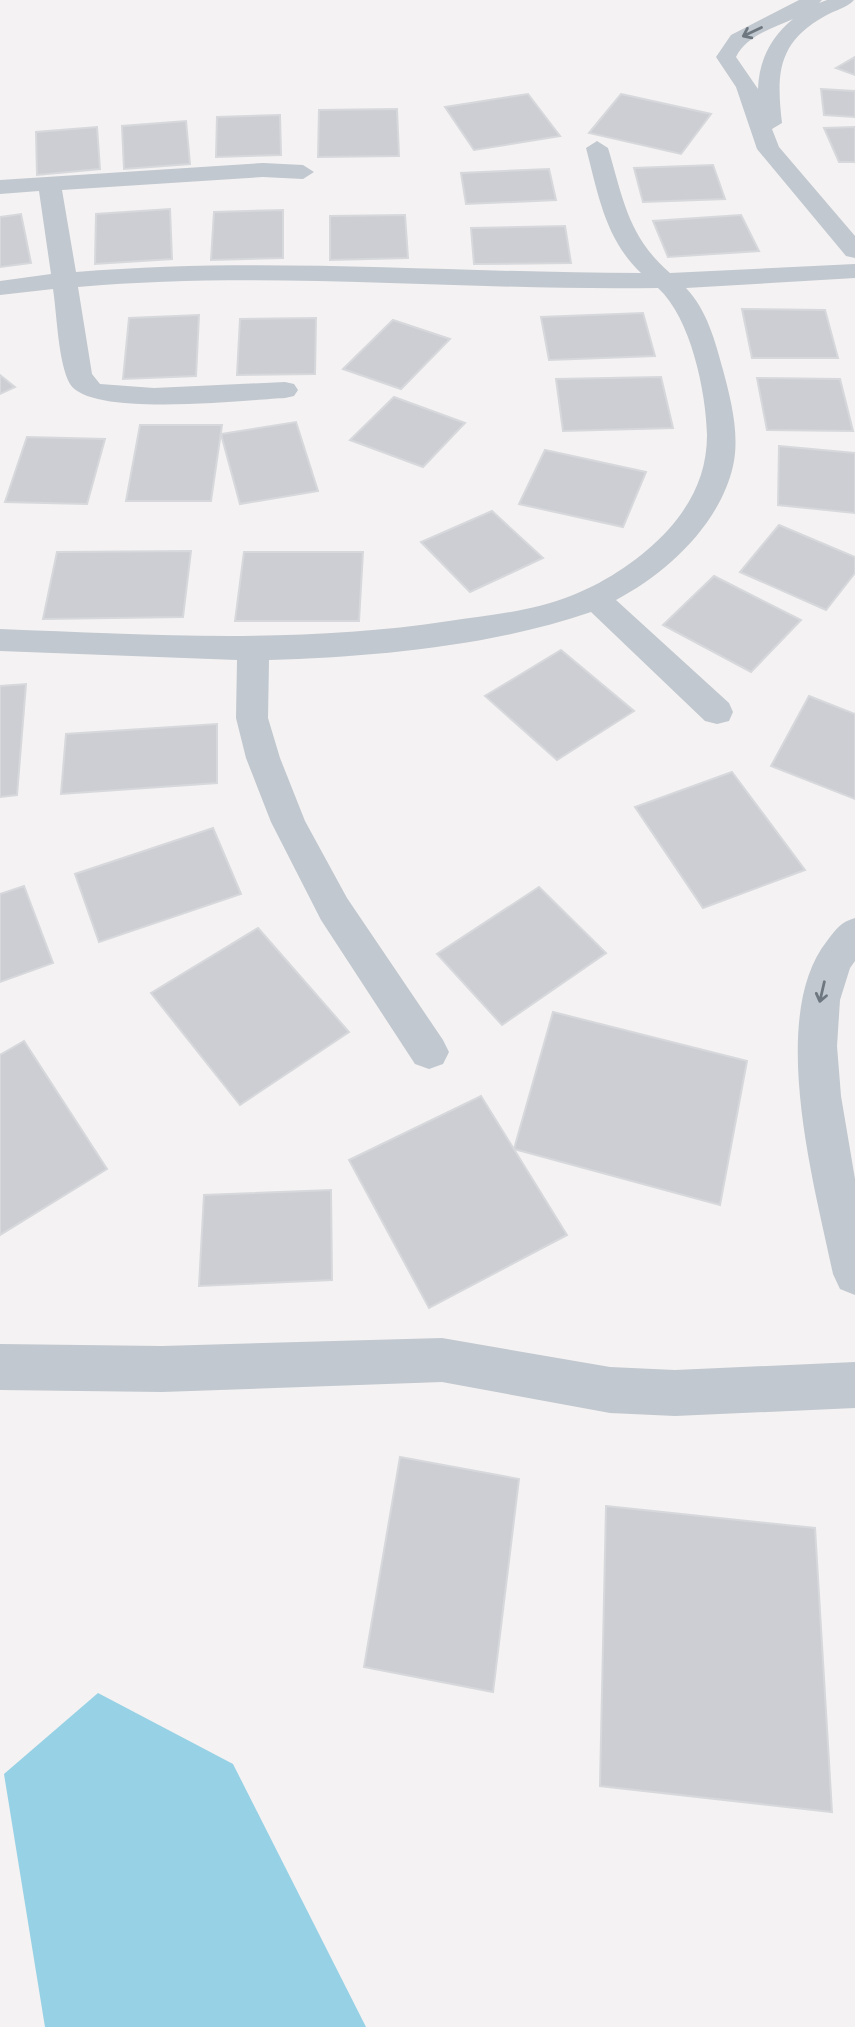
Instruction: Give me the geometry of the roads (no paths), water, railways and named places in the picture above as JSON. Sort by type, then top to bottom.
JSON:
[{"type":"street","points":[[812,0],[799,10],[743,35],[731,46],[726,57],[730,67],[746,85],[768,149],[855,251]]},
{"type":"street","points":[[844,0],[813,13],[777,43],[768,71],[768,101],[774,133],[779,143],[834,212],[855,245]]},
{"type":"street","points":[[0,640],[253,649],[403,639],[489,626],[595,598],[642,568],[681,534],[698,509],[719,465],[720,420],[697,327],[684,299],[646,266],[626,239],[597,148]]},
{"type":"street","points":[[0,187],[263,170],[303,172]]},
{"type":"street","points":[[50,185],[62,279],[79,373],[85,385],[93,391],[129,396],[285,390]]},
{"type":"street","points":[[0,288],[62,279],[158,272],[278,271],[663,281],[855,271]]},
{"type":"street","points":[[595,598],[717,712]]},
{"type":"street","points":[[253,649],[252,718],[263,758],[288,822],[334,909],[429,1052]]},
{"type":"street","points":[[855,933],[835,957],[825,980],[818,1011],[817,1048],[824,1111],[855,1274]]},
{"type":"street","points":[[0,1367],[162,1369],[442,1360],[610,1390],[675,1393],[855,1385]]},
{"type":"water","points":[[98,1693],[233,1764],[366,2027],[45,2027],[4,1774]]}]
